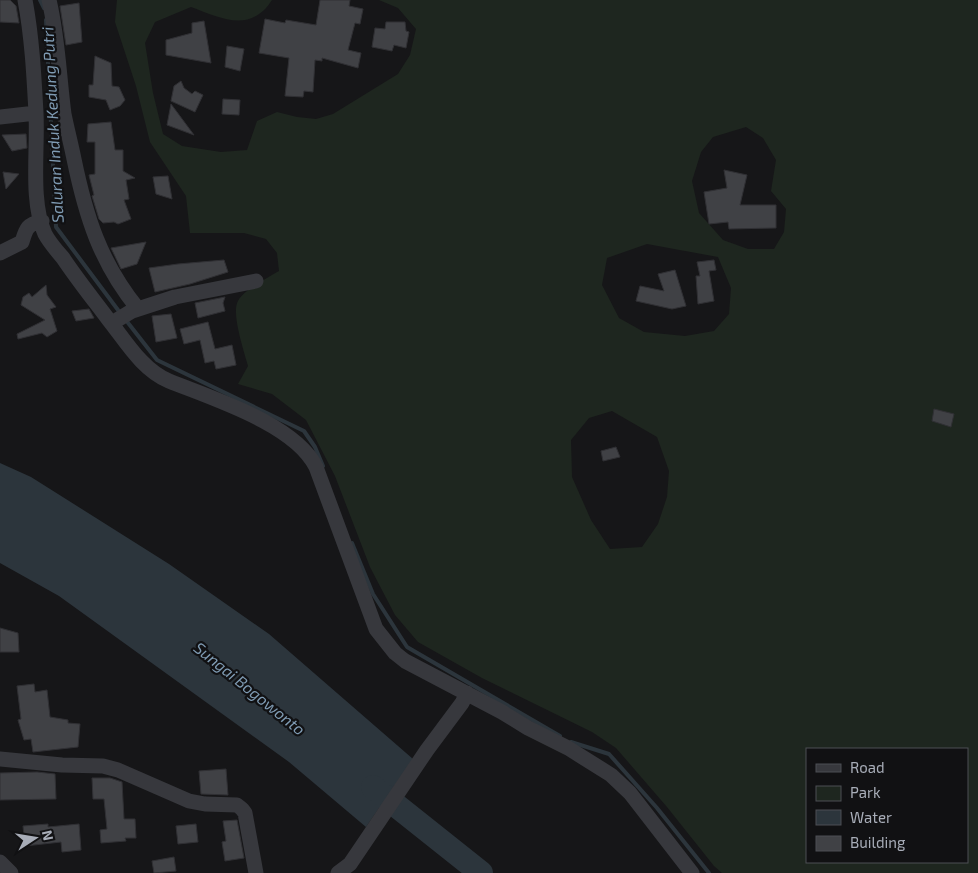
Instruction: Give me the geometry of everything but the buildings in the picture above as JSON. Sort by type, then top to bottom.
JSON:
[{"type":"street","points":[[25,0],[36,114],[36,194],[45,233],[114,322],[144,365],[168,381],[190,388],[249,414],[306,450],[316,467],[376,629],[395,653],[405,661],[568,748],[611,775],[630,793],[692,873]]},
{"type":"street","points":[[49,0],[65,116],[81,193],[95,238],[107,265],[135,310]]},
{"type":"street","points":[[0,118],[36,114]]},
{"type":"street","points":[[0,253],[22,242],[26,229],[33,223],[42,221]]},
{"type":"street","points":[[114,322],[135,310],[175,297],[256,280]]},
{"type":"street","points":[[344,869],[427,750],[449,722],[467,693]]},
{"type":"street","points":[[0,759],[62,765],[103,766],[118,770],[189,800],[205,804],[237,805],[245,813],[256,873]]},
{"type":"street","points":[[0,862],[11,873]]},
{"type":"green space","points":[[117,0],[272,0],[263,11],[245,20],[224,19],[191,7],[155,22],[145,43],[153,93],[163,134],[182,146],[221,152],[247,150],[257,121],[277,112],[316,119],[333,114],[398,74],[410,55],[416,29],[398,8],[379,0],[978,0],[978,873],[722,873],[714,866],[667,807],[616,748],[592,732],[482,678],[418,642],[395,615],[370,567],[335,476],[306,420],[272,394],[238,384],[248,366],[239,332],[236,307],[240,297],[256,284],[279,271],[277,253],[266,239],[244,233],[190,233],[186,196],[150,142],[136,86],[115,22]],"holes":[[[746,127],[763,138],[776,160],[771,191],[786,209],[784,232],[774,249],[748,249],[723,240],[699,213],[692,181],[701,152],[713,137]],[[647,244],[718,257],[731,288],[729,314],[714,331],[685,336],[644,332],[619,318],[602,285],[607,258]],[[612,411],[657,437],[669,471],[667,497],[658,524],[642,547],[610,549],[591,520],[572,477],[571,440],[589,418]]]},
{"type":"water","points":[[0,463],[31,477],[169,564],[269,634],[413,759],[366,827],[289,762],[59,596],[0,563]]},
{"type":"waterway","name":"Saluran Induk Kedung Putri","points":[[40,0],[44,8]]},
{"type":"waterway","name":"Saluran Induk Kedung Putri","points":[[46,20],[56,227],[121,314]]},
{"type":"waterway","name":"Saluran Induk Kedung Putri","points":[[125,319],[157,360],[304,431],[315,447],[323,466]]},
{"type":"waterway","name":"Saluran Induk Kedung Putri","points":[[352,543],[373,594],[407,647],[560,736]]},
{"type":"waterway","name":"Saluran Induk Kedung Putri","points":[[571,742],[609,754],[657,808],[709,873]]},
{"type":"waterway","name":"Sungai Bogowonto","points":[[373,787],[481,873]]}]
